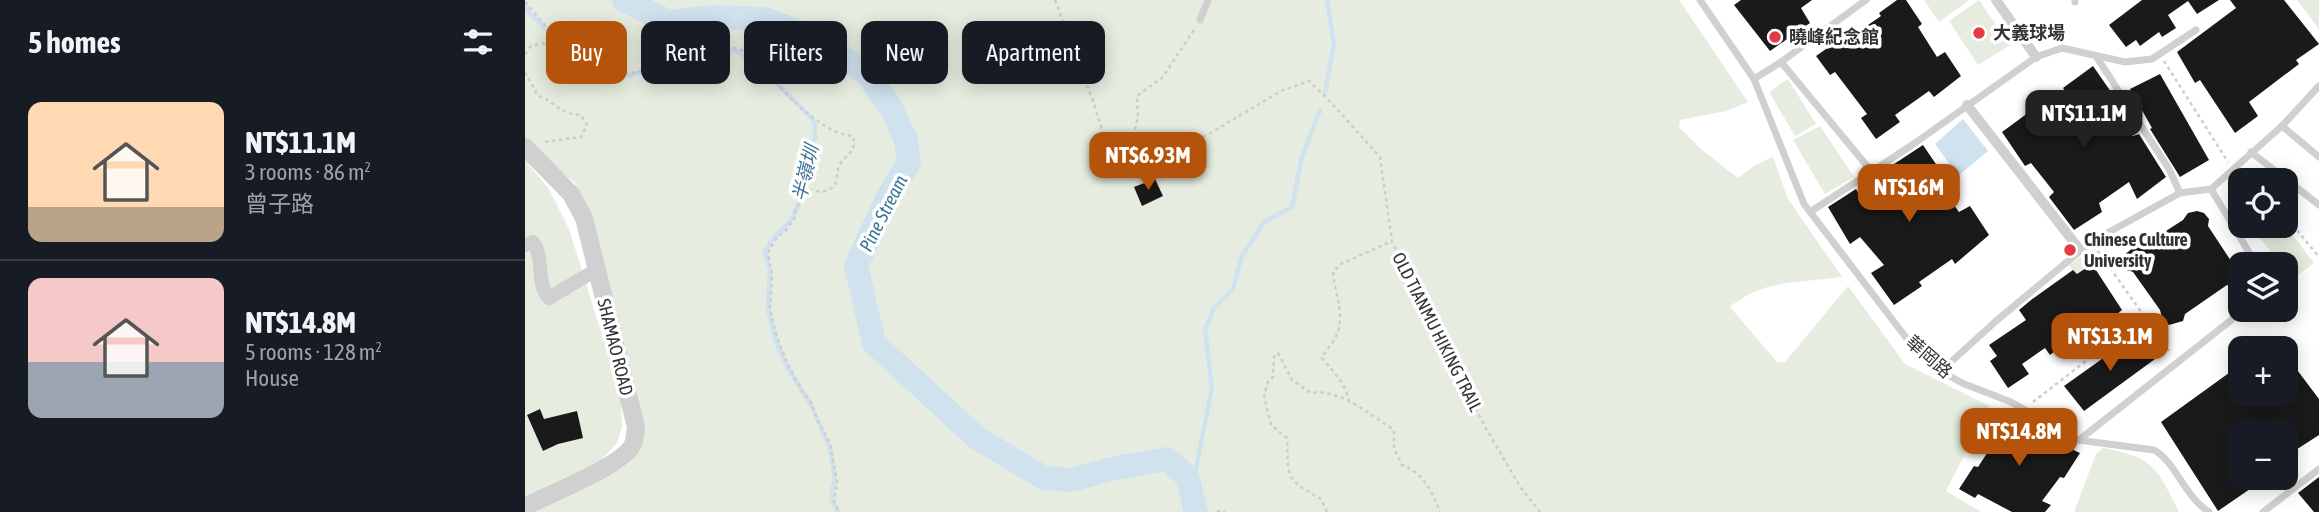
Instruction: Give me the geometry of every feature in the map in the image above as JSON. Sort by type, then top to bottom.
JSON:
[{"type":"street","points":[[1996,0],[2036,57]]},
{"type":"street","points":[[1967,105],[2080,250]]},
{"type":"street","name":"SHAMAO ROAD","points":[[525,147],[571,194],[584,218],[636,427],[633,444],[622,458],[525,507]]},
{"type":"street","points":[[525,245],[533,242],[538,249],[543,291],[549,298],[596,270]]},
{"type":"lane","points":[[1200,20],[1208,0]]},
{"type":"lane","name":"華岡路","points":[[1700,0],[1754,79],[1804,204],[1914,348],[1941,371],[1962,383],[2024,408],[2078,440],[2154,450],[2165,456],[2177,477],[2209,512]]},
{"type":"lane","points":[[1754,79],[1866,0]]},
{"type":"lane","points":[[1810,212],[2036,57],[2062,48],[2125,62],[2153,59],[2196,30]]},
{"type":"lane","points":[[2096,56],[2169,169],[2180,193]]},
{"type":"lane","points":[[1781,62],[1872,172]]},
{"type":"lane","points":[[2234,168],[2282,126],[2319,86]]},
{"type":"lane","points":[[2282,126],[2319,157]]},
{"type":"lane","points":[[2251,152],[2319,205]]},
{"type":"lane","points":[[1941,371],[2091,242],[2180,193],[2211,189],[2228,174]]},
{"type":"lane","points":[[2211,189],[2249,252]]},
{"type":"lane","points":[[2078,440],[2230,322]]},
{"type":"lane","points":[[2263,512],[2319,469]]},
{"type":"path","name":"OLD TIANMU HIKING TRAIL","points":[[1055,0],[1103,133],[1150,166],[1281,91],[1309,81],[1327,97],[1380,157],[1392,241],[1416,295],[1470,399],[1521,488],[1540,512]]},
{"type":"path","points":[[525,2],[546,27]]},
{"type":"path","points":[[1124,149],[1146,150],[1135,129],[1138,117],[1137,96],[1162,78],[1200,20]]},
{"type":"path","points":[[525,54],[531,46],[546,43]]},
{"type":"path","points":[[627,73],[664,65],[720,47],[741,49],[749,53],[813,117],[835,132],[853,135],[855,144],[852,153],[840,164],[834,186],[829,191],[807,190],[796,208],[794,219],[775,240],[768,253],[772,276],[770,309],[777,337],[787,363],[811,402],[830,443],[837,482],[834,502],[839,512]]},
{"type":"path","points":[[2159,54],[2231,168]]},
{"type":"path","points":[[525,72],[538,96],[548,99],[556,108],[581,115],[587,125],[581,137],[544,142],[551,154],[548,169]]},
{"type":"path","points":[[2298,231],[2319,257]]},
{"type":"path","points":[[1349,402],[1348,392],[1322,358],[1336,337],[1342,314],[1336,299],[1333,272],[1341,264],[1392,241]]},
{"type":"path","points":[[2091,242],[2178,362]]},
{"type":"path","points":[[2024,408],[2144,316]]},
{"type":"path","points":[[1327,512],[1321,499],[1299,486],[1291,477],[1287,468],[1287,438],[1271,425],[1264,396],[1268,382],[1273,377],[1273,356],[1278,353],[1292,380],[1311,393],[1321,391],[1341,397],[1394,429],[1394,449],[1402,465],[1410,467],[1424,481],[1433,493],[1440,512]]},
{"type":"path","points":[[1217,512],[1225,512]]},
{"type":"shaded area","points":[[525,0],[1679,0],[1748,102],[1726,111],[1680,120],[1679,127],[1702,150],[1738,178],[1755,165],[1773,157],[1788,199],[1842,277],[1769,287],[1756,291],[1730,307],[1777,362],[1785,362],[1848,286],[1905,364],[1989,406],[1946,491],[1981,512],[530,512],[572,488],[621,469],[634,455],[644,429],[593,218],[574,182],[525,145]]},
{"type":"shaded area","points":[[1924,0],[1969,0],[1939,22]]},
{"type":"shaded area","points":[[1979,0],[2010,45],[1978,65],[1949,21]]},
{"type":"shaded area","points":[[2297,0],[2319,0],[2319,29]]},
{"type":"shaded area","points":[[1788,79],[1816,124],[1795,136],[1769,92]]},
{"type":"shaded area","points":[[1820,126],[1854,177],[1825,194],[1793,140]]},
{"type":"shaded area","points":[[525,160],[549,189],[569,229],[621,396],[622,427],[617,443],[600,461],[525,502]],"holes":[[[540,410],[556,444],[543,450],[527,416]]]},
{"type":"shaded area","points":[[2260,238],[2295,238],[2314,263],[2298,275],[2298,252],[2271,252]]},
{"type":"shaded area","points":[[2095,248],[2102,258],[2077,274],[2068,265]]},
{"type":"shaded area","points":[[2103,448],[2133,456],[2152,467],[2179,512],[2074,512],[2096,454]]},
{"type":"water","points":[[1963,119],[1988,151],[1958,176],[1935,144]]},
{"type":"building","name":"曉峰紀念館","points":[[1741,0],[1812,0],[1801,8],[1810,23],[1770,51],[1734,5]]},
{"type":"building","points":[[1897,0],[1906,0],[1922,24],[1918,27],[1937,57],[1945,52],[1961,76],[1934,97],[1929,91],[1895,115],[1900,122],[1876,139],[1861,118],[1867,114],[1835,72],[1830,75],[1816,56],[1836,42],[1839,45],[1881,16],[1879,13]]},
{"type":"building","points":[[2142,0],[2219,0],[2197,14],[2188,1],[2168,15],[2176,28],[2162,37],[2159,32],[2140,46],[2136,40],[2126,47],[2109,25]]},
{"type":"building","points":[[2230,0],[2284,0],[2319,44],[2296,60],[2299,64],[2249,102],[2258,116],[2235,133],[2200,80],[2195,83],[2177,52],[2236,8]]},
{"type":"building","points":[[2093,66],[2118,102],[2112,108],[2133,136],[2139,134],[2166,177],[2137,199],[2129,182],[2099,203],[2102,212],[2074,230],[2049,197],[2054,192],[2031,163],[2025,166],[2002,132],[2032,110],[2039,118],[2068,95],[2063,88]]},
{"type":"building","points":[[2160,74],[2209,160],[2180,177],[2150,129],[2152,128],[2130,89]]},
{"type":"building","points":[[1923,145],[1944,176],[1938,183],[1959,212],[1970,206],[1989,235],[1955,264],[1952,259],[1919,282],[1922,286],[1894,305],[1871,273],[1884,265],[1860,237],[1850,244],[1828,207],[1856,189],[1859,194],[1894,171],[1891,166]]},
{"type":"building","points":[[1155,179],[1163,196],[1142,206],[1134,187]]},
{"type":"building","points":[[2188,213],[2204,213],[2209,219],[2208,226],[2228,256],[2228,285],[2185,314],[2183,321],[2169,325],[2163,321],[2160,310],[2133,272],[2127,270],[2124,255],[2183,220]]},
{"type":"building","points":[[2092,264],[2122,310],[2089,337],[2082,331],[2050,355],[2045,348],[2022,364],[2029,374],[2008,388],[1990,361],[1997,356],[1989,345],[2026,320],[2019,310],[2031,300],[2073,270],[2077,274]]},
{"type":"building","points":[[2137,334],[2155,359],[2084,411],[2064,386]]},
{"type":"building","points":[[2298,371],[2319,399],[2319,435],[2298,449],[2298,420],[2228,420],[2228,490],[2249,490],[2218,511],[2161,422],[2228,374],[2228,406],[2298,406]]},
{"type":"building","points":[[540,409],[544,419],[577,411],[583,438],[543,451],[527,415]]},
{"type":"building","points":[[2001,413],[2022,422],[2019,427],[2080,453],[2064,478],[2060,477],[2042,501],[2051,505],[2045,512],[2012,512],[1978,494],[1975,498],[1959,489],[1995,441],[1985,439]]},
{"type":"building","points":[[2319,477],[2319,512],[2314,512],[2298,493]]},
{"type":"waterway","name":"Pine Stream","points":[[624,0],[669,22],[714,17],[766,19],[823,43],[867,74],[891,108],[906,140],[909,162],[887,199],[856,266],[874,343],[977,438],[1044,478],[1071,480],[1111,469],[1167,459],[1187,476],[1196,512]]},
{"type":"waterway","points":[[1325,93],[1334,44],[1327,0]]},
{"type":"waterway","name":"半嶺圳","points":[[525,5],[528,12],[566,47],[575,74],[589,77],[622,77],[697,54],[735,51],[764,71],[812,118],[815,138],[802,177],[805,189],[792,219],[771,241],[765,252],[770,271],[768,309],[775,339],[786,365],[810,403],[830,448],[835,481],[832,500],[838,512]]},
{"type":"waterway","points":[[1187,476],[1196,468],[1212,388],[1205,330],[1214,308],[1233,289],[1242,256],[1264,222],[1292,207],[1302,157],[1320,110]]},
{"type":"place","name":"大義球場","points":[[1979,33]]},
{"type":"place","name":"曉峰紀念館","points":[[1775,37]]},
{"type":"place","name":"Chinese Culture University","points":[[2070,250]]}]
